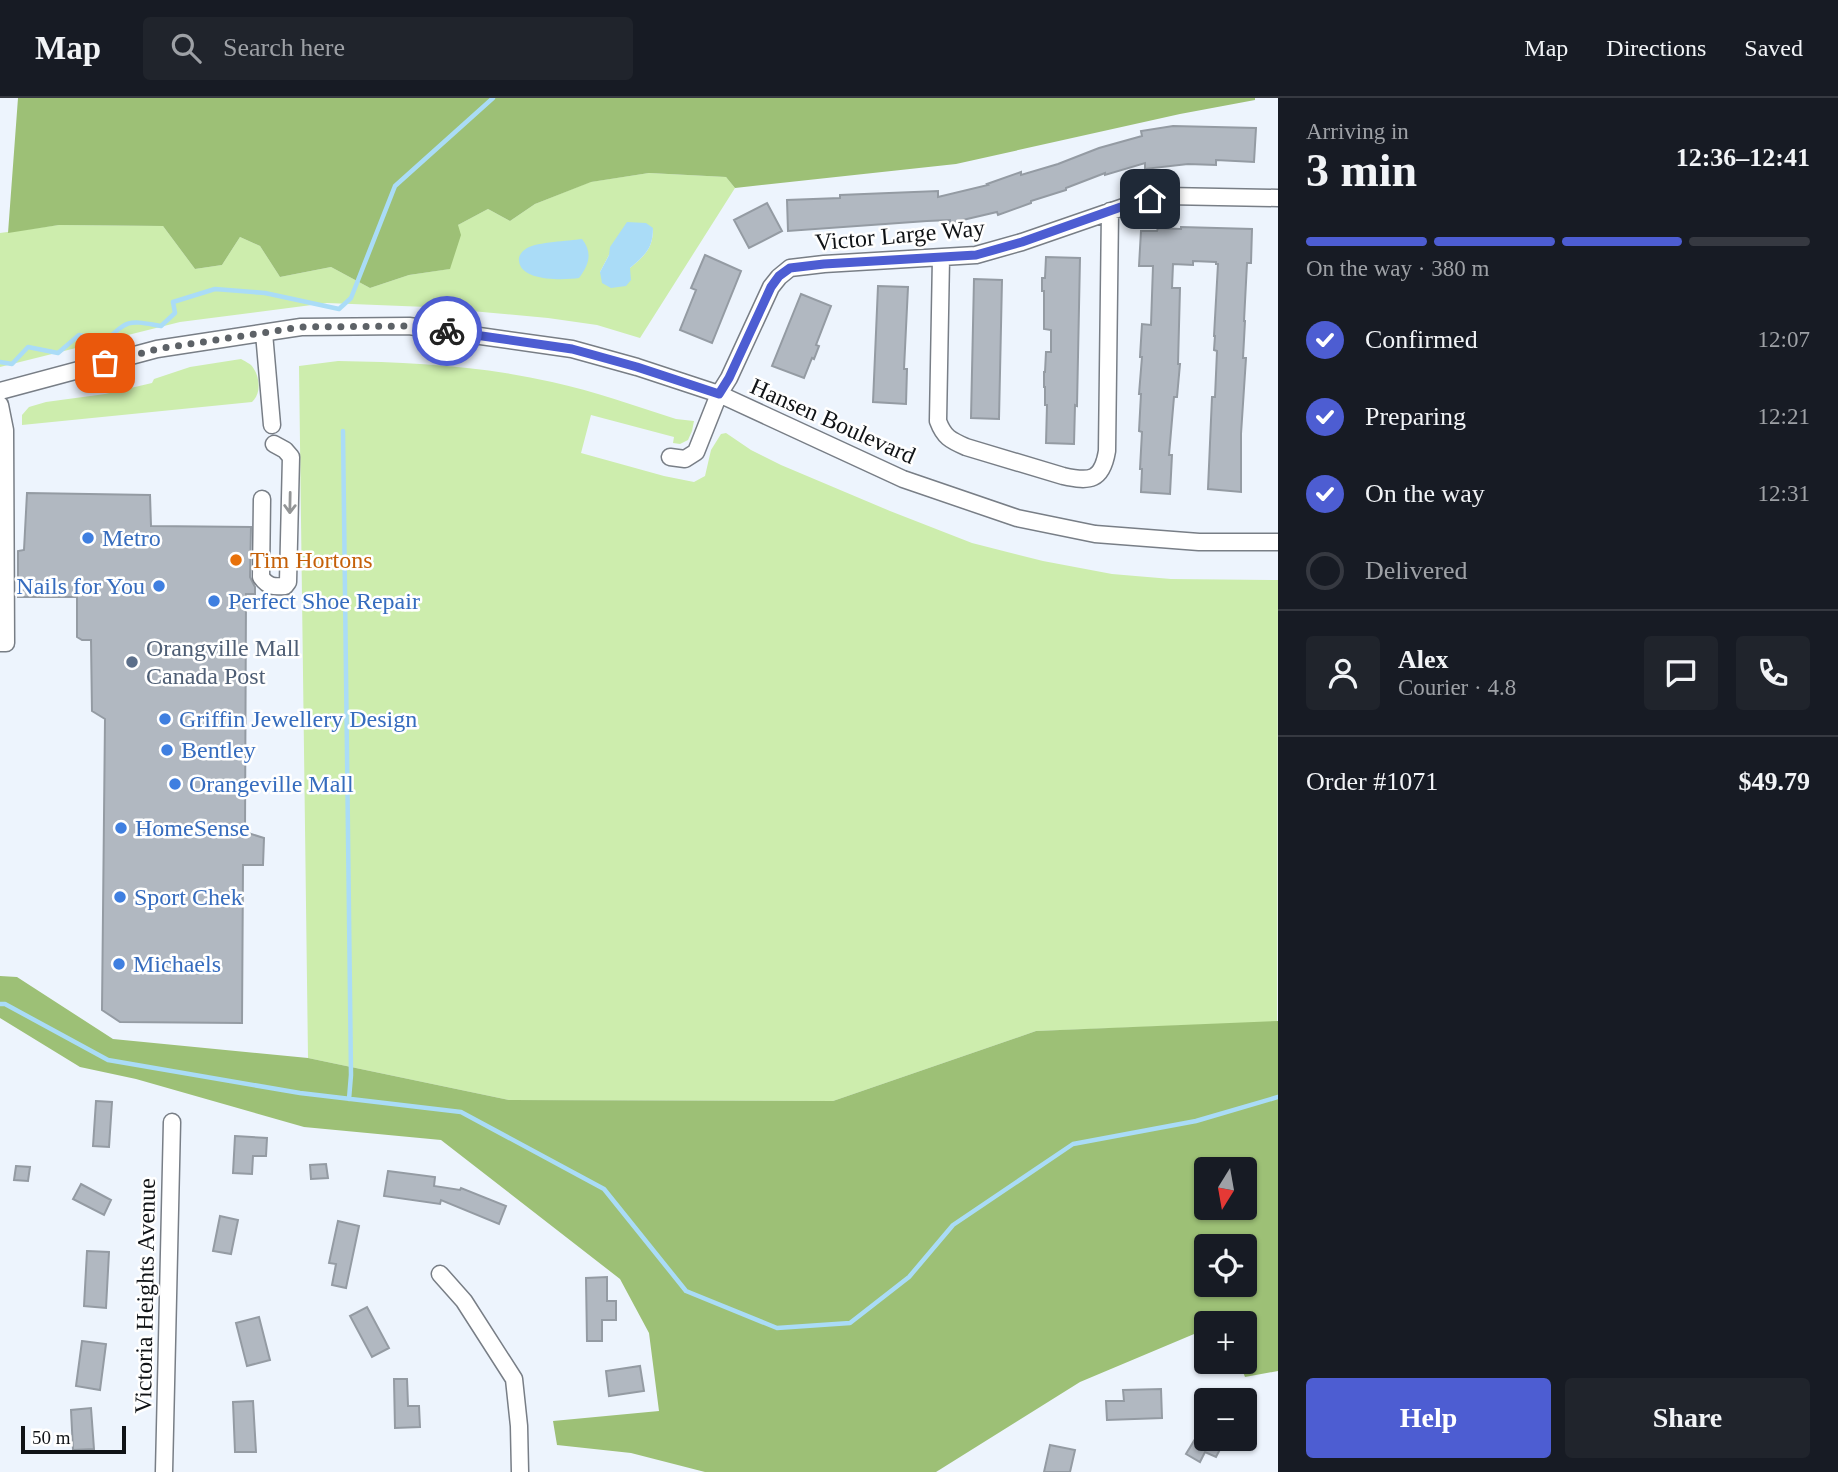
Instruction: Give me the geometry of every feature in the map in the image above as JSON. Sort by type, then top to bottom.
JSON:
[{"type":"street","name":"Victor Large Way","points":[[670,457],[685,459],[696,452],[719,394],[771,287],[779,276],[790,268],[976,255],[1022,242],[1135,202],[1166,196],[1278,198]]},
{"type":"street","points":[[941,258],[938,422],[943,433],[953,442],[966,447],[1063,476],[1091,479],[1097,476],[1104,465],[1107,451],[1110,211]]},
{"type":"street","name":"Hansen Boulevard","points":[[0,391],[157,349],[301,327],[409,326],[572,349],[637,367],[719,394],[903,479],[1017,518],[1095,534],[1199,542],[1278,542]]},
{"type":"street","points":[[264,333],[272,425]]},
{"type":"street","points":[[0,405],[5,430],[6,643],[0,643]]},
{"type":"street","points":[[262,499],[261,577],[266,583],[276,587],[285,586],[288,582],[291,457],[274,444]]},
{"type":"street","name":"Victoria Heights Avenue","points":[[164,1472],[172,1122]]},
{"type":"street","points":[[440,1274],[464,1301],[514,1379],[520,1472]]},
{"type":"green space","points":[[18,98],[1255,100],[956,164],[735,188],[726,177],[649,173],[591,182],[535,204],[510,221],[488,209],[458,225],[461,235],[450,269],[409,275],[370,288],[331,267],[280,277],[260,246],[240,237],[222,265],[195,269],[163,226],[59,225],[8,233]]},
{"type":"green space","points":[[649,173],[726,177],[735,188],[640,338],[597,325],[548,318],[427,307],[327,303],[180,322],[0,367],[0,233],[59,225],[163,226],[195,269],[222,265],[240,237],[260,246],[280,277],[331,267],[370,288],[409,275],[449,269],[458,225],[488,209],[510,221],[535,204],[590,182]],"holes":[[[653,228],[652,241],[647,251],[630,268],[630,280],[600,272],[609,255]]]},
{"type":"green space","points":[[241,359],[251,365],[258,379],[257,394],[252,402],[22,425],[22,415],[29,407],[105,394],[152,383],[154,379],[190,367]]},
{"type":"green space","points":[[338,361],[392,362],[499,372],[552,382],[676,419],[694,421],[688,440],[680,444],[673,443],[674,437],[591,415],[581,453],[664,476],[694,482],[705,476],[711,450],[721,434],[726,433],[751,450],[781,465],[972,543],[1043,561],[1112,574],[1171,579],[1278,580],[1277,1022],[1036,1031],[833,1101],[509,1100],[308,1058],[299,366]]},
{"type":"green space","points":[[0,976],[17,977],[113,1039],[308,1058],[509,1100],[833,1101],[1036,1031],[1278,1021],[1278,1371],[1245,1377],[1244,1374],[1257,1374],[1257,1311],[1194,1311],[1194,1334],[1080,1382],[936,1472],[705,1472],[631,1453],[557,1445],[553,1421],[659,1411],[649,1333],[620,1279],[441,1140],[304,1127],[136,1079],[80,1067],[0,1018]]},
{"type":"water","points":[[627,222],[646,223],[653,228],[652,241],[644,255],[630,268],[631,280],[626,286],[611,288],[602,283],[600,272],[610,247]]},
{"type":"water","points":[[582,239],[589,254],[579,278],[535,276],[527,273],[519,261],[522,252],[532,246]]},
{"type":"building","points":[[1173,126],[1256,128],[1254,162],[1216,160],[1216,165],[1188,164],[1145,169],[1145,163],[1105,173],[998,215],[997,212],[950,223],[950,220],[927,221],[788,231],[787,200],[938,191],[938,197],[1058,164],[1099,148],[1142,136],[1141,131]]},
{"type":"building","points":[[767,203],[782,231],[749,248],[734,220]]},
{"type":"building","points":[[1181,227],[1252,229],[1244,321],[1243,358],[1246,358],[1241,434],[1241,492],[1208,489],[1212,397],[1215,397],[1217,351],[1214,350],[1214,336],[1218,264],[1193,261],[1193,265],[1173,264],[1172,288],[1180,288],[1180,364],[1169,455],[1172,455],[1170,494],[1141,492],[1140,357],[1142,324],[1151,325],[1153,266],[1139,266],[1141,231]]},
{"type":"building","points":[[705,255],[741,271],[712,343],[680,330],[696,290],[691,288]]},
{"type":"building","points":[[1046,257],[1080,258],[1074,444],[1046,443],[1044,372],[1046,352],[1051,352],[1051,330],[1044,329],[1042,278],[1045,278]]},
{"type":"building","points":[[974,279],[1002,280],[999,419],[971,418]]},
{"type":"building","points":[[878,286],[908,287],[904,369],[907,369],[906,404],[873,402]]},
{"type":"building","points":[[801,294],[831,306],[816,345],[819,346],[804,378],[772,366]]},
{"type":"building","name":"Orangeville Mall","points":[[27,493],[150,495],[151,526],[251,527],[250,577],[255,594],[246,594],[245,832],[264,838],[263,865],[243,865],[242,1023],[120,1022],[102,1010],[105,719],[92,711],[91,640],[77,637],[77,597],[18,597],[18,551],[24,550]]},
{"type":"building","points":[[96,1101],[112,1102],[109,1147],[93,1146]]},
{"type":"building","points":[[235,1136],[267,1138],[266,1156],[253,1156],[252,1174],[233,1173]]},
{"type":"building","points":[[326,1164],[328,1178],[311,1179],[310,1165]]},
{"type":"building","points":[[16,1166],[30,1167],[28,1181],[14,1180]]},
{"type":"building","points":[[388,1171],[435,1177],[434,1186],[461,1188],[506,1206],[499,1224],[441,1200],[440,1204],[384,1196]]},
{"type":"building","points":[[81,1184],[111,1200],[104,1215],[73,1199]]},
{"type":"building","points":[[220,1216],[238,1220],[231,1254],[213,1251]]},
{"type":"building","points":[[338,1221],[359,1226],[346,1288],[332,1285],[336,1264],[329,1263]]},
{"type":"building","points":[[87,1251],[109,1252],[106,1308],[84,1306]]},
{"type":"building","points":[[607,1277],[607,1301],[616,1301],[616,1320],[602,1320],[602,1341],[587,1341],[586,1278]]},
{"type":"building","points":[[367,1307],[389,1348],[372,1357],[350,1316]]},
{"type":"building","points":[[259,1317],[270,1360],[247,1366],[236,1323]]},
{"type":"building","points":[[82,1341],[106,1344],[100,1390],[76,1386]]},
{"type":"building","points":[[640,1366],[644,1391],[609,1396],[606,1371]]},
{"type":"building","points":[[394,1379],[407,1379],[408,1406],[419,1406],[420,1427],[395,1428]]},
{"type":"building","points":[[1161,1389],[1162,1418],[1107,1420],[1106,1401],[1124,1401],[1123,1390]]},
{"type":"building","points":[[253,1401],[256,1452],[235,1452],[233,1402]]},
{"type":"building","points":[[91,1408],[94,1449],[73,1450],[71,1410]]},
{"type":"building","points":[[1194,1441],[1194,1451],[1219,1451],[1216,1457],[1205,1452],[1200,1462],[1186,1454]]},
{"type":"building","points":[[1050,1445],[1075,1450],[1070,1472],[1044,1472]]},
{"type":"waterway","points":[[0,362],[12,364],[28,347],[58,353],[79,335],[106,341],[130,323],[161,326],[175,313],[173,302],[215,289],[265,293],[339,309],[351,298],[395,186],[493,98]]},
{"type":"waterway","points":[[343,431],[351,1075],[349,1099]]},
{"type":"waterway","points":[[0,1004],[5,1004],[108,1060],[300,1093],[461,1112],[604,1189],[686,1291],[777,1328],[850,1323],[909,1277],[953,1225],[1073,1144],[1196,1121],[1278,1097]]},
{"type":"way so far","points":[[105,363],[157,349],[301,327],[409,326],[447,331]]},
{"type":"place","name":"Metro","points":[[88,538]]},
{"type":"place","name":"Tim Hortons","points":[[236,560]]},
{"type":"place","name":"Nails for You","points":[[159,586]]},
{"type":"place","name":"Perfect Shoe Repair","points":[[214,601]]},
{"type":"place","name":"Orangville Mall Canada Post","points":[[132,662]]},
{"type":"place","name":"Griffin Jewellery Design","points":[[165,719]]},
{"type":"place","name":"Bentley","points":[[167,750]]},
{"type":"place","name":"Orangeville Mall","points":[[175,784]]},
{"type":"place","name":"HomeSense","points":[[121,828]]},
{"type":"place","name":"Sport Chek","points":[[120,897]]},
{"type":"place","name":"Michaels","points":[[119,964]]},
{"type":"route","points":[[447,331],[572,349],[719,394],[771,287],[779,276],[790,268],[976,255],[1150,199]]}]
